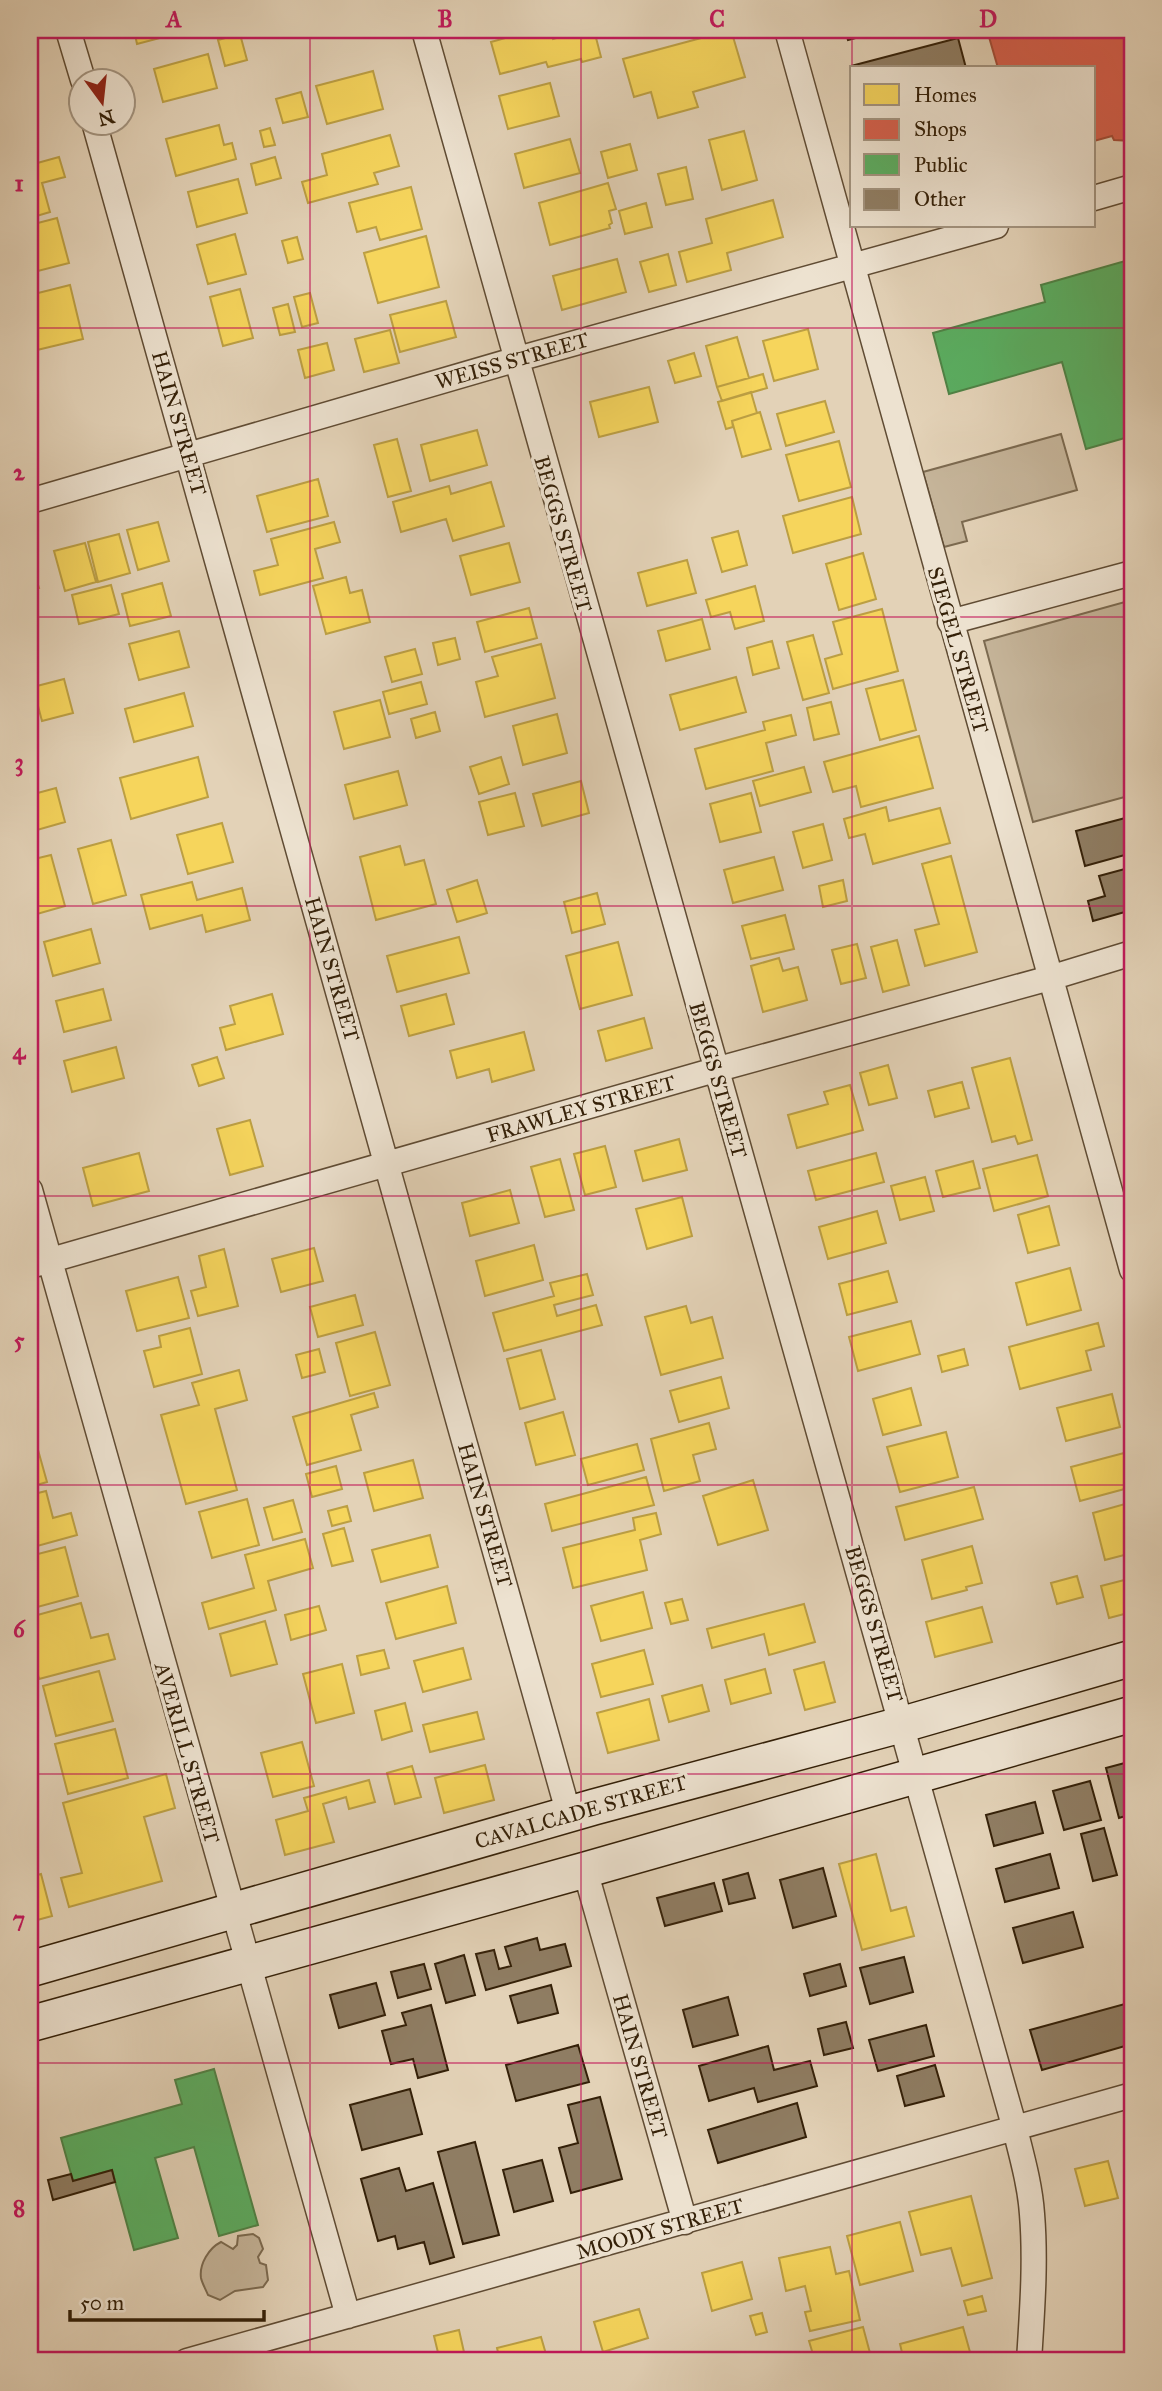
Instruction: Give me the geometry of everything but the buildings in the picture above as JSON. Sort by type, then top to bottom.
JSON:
[{"type":"main road","name":"CAVALCADE STREET","points":[[30,1969],[1132,1658]]},
{"type":"main road","points":[[30,2024],[1132,1714]]},
{"type":"street","points":[[68,30],[79,66]]},
{"type":"street","name":"BEGGS STREET","points":[[424,30],[514,360],[715,1070],[904,1724],[1026,2171],[1032,2214],[1033,2290],[1029,2361]]},
{"type":"street","name":"SIEGEL STREET","points":[[787,30],[1132,1270]]},
{"type":"street","name":"HAIN STREET","points":[[98,136],[569,1815]]},
{"type":"street","points":[[1096,197],[1132,187]]},
{"type":"street","name":"WEISS STREET","points":[[30,501],[514,360],[989,228]]},
{"type":"street","points":[[950,622],[1132,573]]},
{"type":"street","name":"FRAWLEY STREET","points":[[39,1263],[1132,953]]},
{"type":"street","name":"AVERILL STREET","points":[[30,1190],[39,1263],[232,1911],[348,2316]]},
{"type":"street","name":"HAIN STREET","points":[[585,1870],[685,2222]]},
{"type":"street","name":"MOODY STREET","points":[[187,2361],[1132,2095]]},
{"type":"shaded area","points":[[1061,434],[1077,490],[962,522],[967,541],[944,547],[923,472]]},
{"type":"shaded area","points":[[1132,600],[1132,795],[1033,822],[984,641]]},
{"type":"shaded area","points":[[253,2234],[259,2238],[263,2249],[258,2257],[260,2263],[266,2265],[268,2280],[263,2287],[235,2291],[220,2300],[208,2295],[201,2273],[209,2252],[221,2242],[233,2249],[237,2245],[238,2236]]}]
